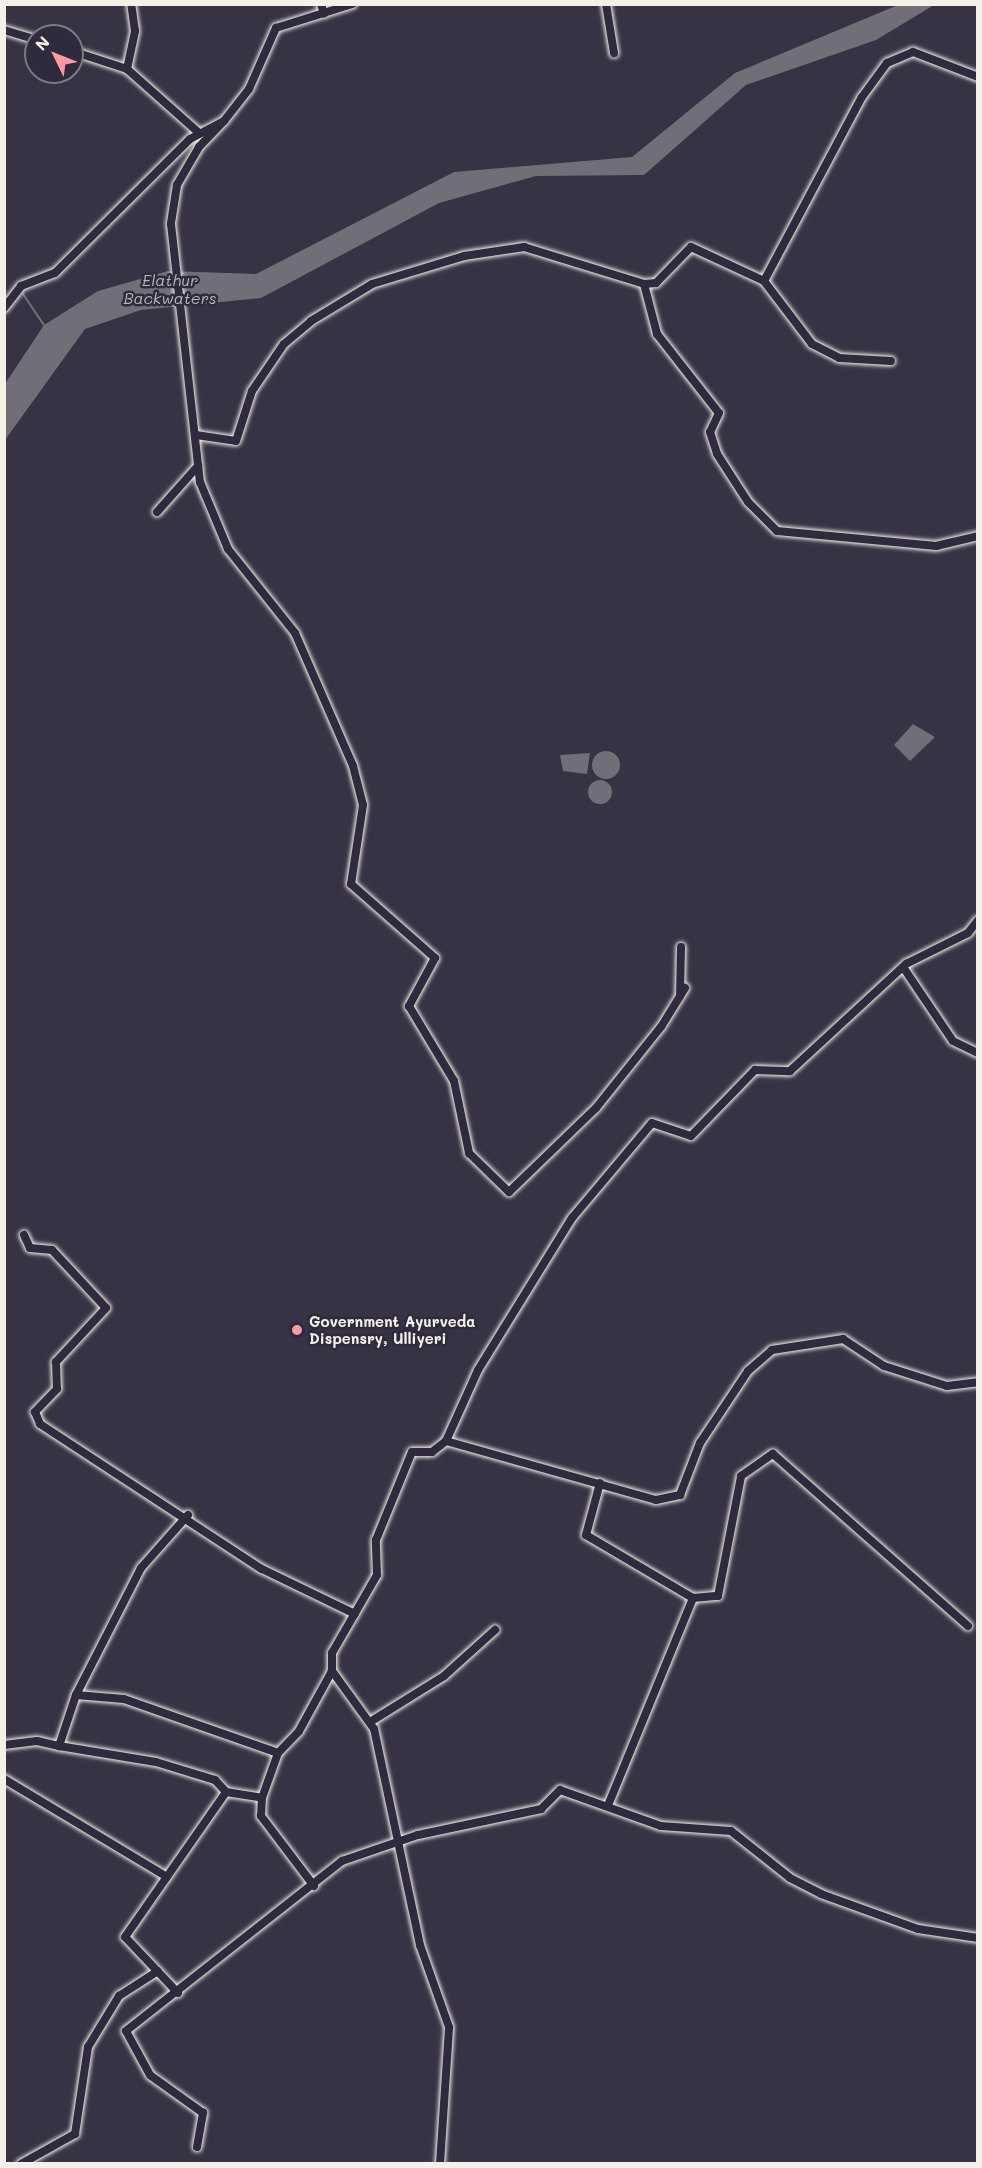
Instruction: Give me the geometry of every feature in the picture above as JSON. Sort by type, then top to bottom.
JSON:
[{"type":"street","points":[[131,4],[130,67],[134,78],[199,133]]},
{"type":"street","points":[[321,4],[324,14]]},
{"type":"street","points":[[352,4],[276,28],[249,89],[224,121],[199,147],[177,185],[173,240],[187,342],[200,482],[228,549],[295,633],[353,766],[363,805],[351,884],[435,958],[409,1006],[454,1081],[469,1153],[509,1192],[596,1108],[685,988]]},
{"type":"street","points":[[606,4],[614,53]]},
{"type":"street","points":[[4,30],[24,36]]},
{"type":"street","points":[[764,280],[862,97],[887,63],[913,52],[978,77]]},
{"type":"street","points":[[84,54],[130,67]]},
{"type":"street","points":[[4,308],[21,286],[55,273],[199,133],[224,121]]},
{"type":"street","points":[[196,435],[236,441],[252,391],[284,344],[311,321],[372,284],[419,268],[524,247],[644,284],[656,283],[691,248],[764,280],[812,344],[839,358],[891,361]]},
{"type":"street","points":[[644,284],[657,334],[718,413],[710,432],[717,454],[748,502],[777,531],[936,546],[978,536]]},
{"type":"street","points":[[157,512],[198,466]]},
{"type":"street","points":[[314,1886],[261,1816],[262,1798],[278,1753],[299,1731],[332,1671],[333,1653],[377,1575],[376,1540],[412,1452],[432,1452],[446,1441],[478,1370],[572,1218],[652,1123],[691,1136],[755,1070],[790,1071],[812,1055],[903,967],[968,933],[978,920]]},
{"type":"street","points":[[680,997],[681,947]]},
{"type":"street","points":[[903,967],[953,1041],[978,1053]]},
{"type":"street","points":[[24,1235],[30,1248],[52,1250],[106,1308],[56,1362],[57,1389],[35,1412],[40,1424],[188,1515],[262,1569],[355,1614]]},
{"type":"street","points":[[446,1441],[656,1500],[680,1495],[700,1443],[748,1371],[772,1350],[843,1339],[884,1366],[947,1386],[978,1382]]},
{"type":"street","points":[[600,1483],[585,1535],[693,1598],[718,1596],[741,1476],[773,1454],[968,1626]]},
{"type":"street","points":[[59,1746],[76,1695],[141,1568],[188,1515]]},
{"type":"street","points":[[609,1803],[693,1598]]},
{"type":"street","points":[[370,1722],[444,1677],[495,1630]]},
{"type":"street","points":[[332,1671],[370,1722],[395,1842],[420,1945],[449,2026],[440,2163]]},
{"type":"street","points":[[76,1695],[124,1700],[278,1753]]},
{"type":"street","points":[[4,1745],[37,1741],[156,1762],[215,1780],[226,1792],[262,1798]]},
{"type":"street","points":[[4,1779],[167,1876]]},
{"type":"street","points":[[197,2147],[203,2113],[150,2075],[126,2031],[314,1886],[342,1861],[395,1842],[541,1809],[560,1790],[609,1803],[661,1826],[731,1831],[790,1878],[821,1894],[918,1929],[978,1938]]},
{"type":"street","points":[[178,1993],[125,1937],[226,1792]]},
{"type":"street","points":[[21,2163],[75,2134],[88,2047],[120,1996],[158,1971]]},
{"type":"water","name":"Elathur Backwaters","points":[[898,5],[934,5],[876,40],[746,85],[644,175],[536,176],[439,203],[261,298],[141,310],[85,329],[5,440],[5,384],[44,325],[98,291],[168,271],[256,274],[454,172],[632,157],[735,73]]},
{"type":"water","points":[[913,724],[935,737],[910,761],[894,745]]},
{"type":"water","points":[[606,751],[616,755],[620,765],[616,775],[606,779],[596,775],[592,765],[596,755]]},
{"type":"water","points":[[590,753],[587,774],[563,771],[560,755]]},
{"type":"water","points":[[600,780],[609,783],[612,792],[609,801],[600,804],[591,801],[588,792],[591,783]]},
{"type":"waterway","points":[[23,294],[44,325]]},
{"type":"place","name":"Government Ayurveda Dispensry, Ulliyeri","points":[[297,1330]]}]
